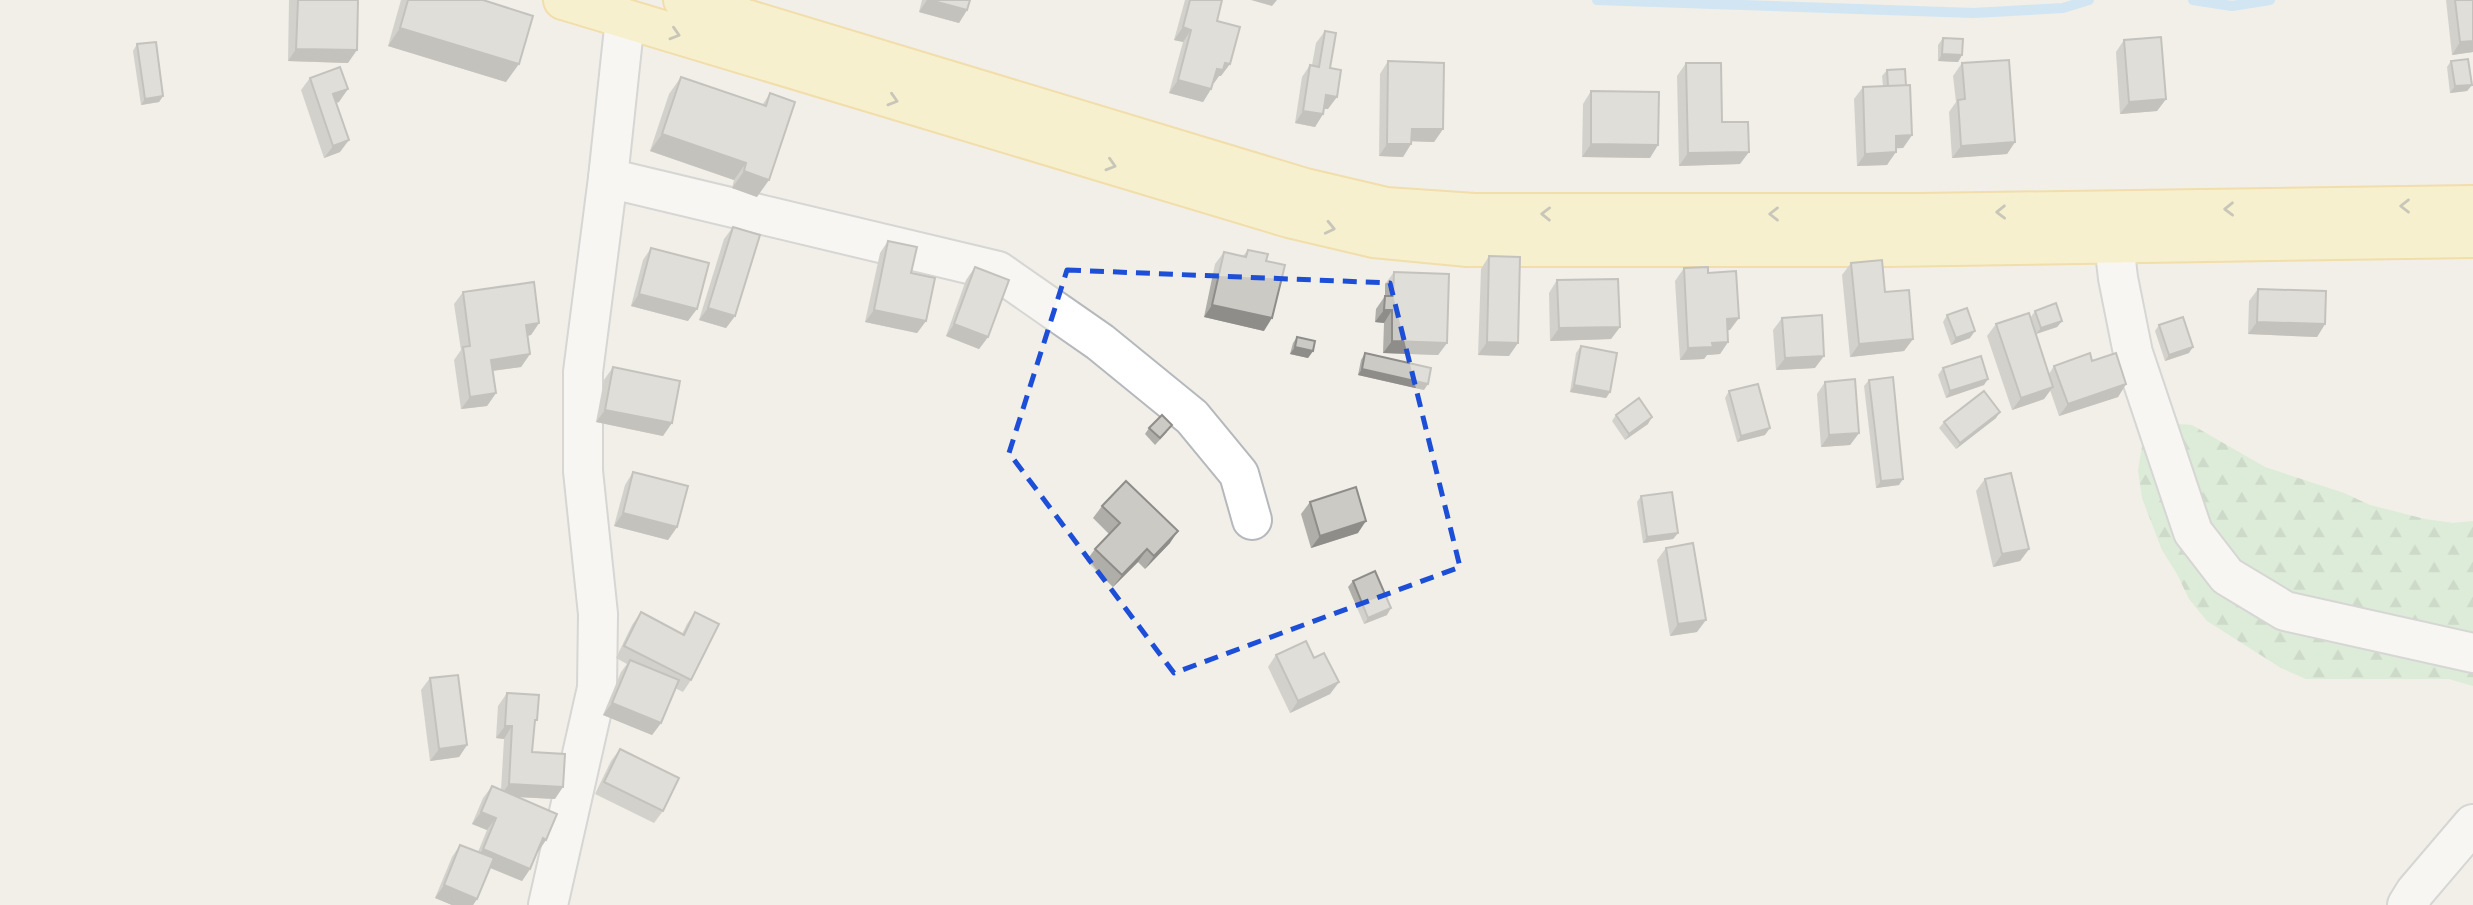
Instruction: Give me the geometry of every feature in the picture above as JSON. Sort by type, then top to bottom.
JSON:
[{"type":"main road","points":[[563,0],[1289,218],[1374,238],[1468,247],[1596,248],[2473,238]]},
{"type":"main road","points":[[683,0],[1305,188],[1386,207],[1474,213],[1597,215],[2059,212],[2473,205]]},
{"type":"street","points":[[548,905],[597,688],[598,614],[583,471],[583,372],[625,19]]},
{"type":"street","points":[[608,178],[998,271],[1100,342],[1192,417],[1239,474],[1252,520]]},
{"type":"street","points":[[2114,243],[2133,353],[2193,532],[2227,576],[2285,611],[2473,653]]},
{"type":"street","points":[[2407,905],[2473,824]]},
{"type":"highlighted area","points":[[1067,270],[1390,283],[1460,567],[1174,673],[1009,453]]},
{"type":"green space","points":[[2164,423],[2192,425],[2265,467],[2344,493],[2370,505],[2425,519],[2453,523],[2473,521],[2473,686],[2449,679],[2306,679],[2281,668],[2207,621],[2189,599],[2162,550],[2142,498],[2138,470],[2143,441]]},
{"type":"building","points":[[298,0],[358,0],[357,50],[296,49]]},
{"type":"building","points":[[408,0],[483,0],[533,16],[519,64],[400,28]]},
{"type":"building","points":[[930,0],[970,0],[967,10]]},
{"type":"building","points":[[1190,0],[1222,0],[1217,21],[1240,27],[1230,64],[1225,63],[1223,70],[1217,69],[1211,89],[1178,80],[1191,30],[1183,27]]},
{"type":"building","points":[[2455,0],[2473,0],[2473,41],[2460,42]]},
{"type":"building","points":[[1325,31],[1336,33],[1330,68],[1341,70],[1337,97],[1326,95],[1323,114],[1303,111],[1310,65],[1319,67]]},
{"type":"building","points":[[2161,37],[2166,99],[2129,102],[2124,40]]},
{"type":"building","points":[[1943,38],[1963,39],[1962,55],[1942,54]]},
{"type":"building","points":[[156,42],[163,96],[145,99],[137,44]]},
{"type":"building","points":[[2468,59],[2472,85],[2455,86],[2451,61]]},
{"type":"building","points":[[2009,60],[2015,142],[1961,146],[1958,100],[1965,99],[1962,63]]},
{"type":"building","points":[[1388,61],[1444,63],[1443,129],[1412,129],[1411,144],[1387,144]]},
{"type":"building","points":[[1686,63],[1721,63],[1722,122],[1748,122],[1749,152],[1688,153]]},
{"type":"building","points":[[340,67],[348,89],[333,94],[349,140],[333,146],[310,78]]},
{"type":"building","points":[[1905,69],[1906,86],[1888,86],[1887,70]]},
{"type":"building","points":[[681,77],[766,106],[770,93],[795,102],[769,180],[744,171],[746,163],[662,134]]},
{"type":"building","points":[[1910,85],[1912,135],[1896,136],[1896,152],[1865,154],[1863,87]]},
{"type":"building","points":[[1591,91],[1659,92],[1658,145],[1591,144]]},
{"type":"building","points":[[733,227],[760,235],[735,316],[708,308]]},
{"type":"building","points":[[888,241],[917,247],[911,273],[935,278],[926,321],[874,310]]},
{"type":"building","points":[[651,248],[709,263],[697,309],[639,294]]},
{"type":"building","points":[[1248,250],[1268,254],[1266,261],[1285,265],[1272,318],[1212,305],[1224,252],[1246,257]]},
{"type":"building","points":[[1489,256],[1520,257],[1518,343],[1487,342]]},
{"type":"building","points":[[1882,260],[1885,292],[1909,290],[1913,339],[1859,344],[1851,263]]},
{"type":"building","points":[[975,267],[1009,280],[988,337],[954,324]]},
{"type":"building","points":[[1708,267],[1708,273],[1736,271],[1739,318],[1727,319],[1728,342],[1712,343],[1713,347],[1688,348],[1684,268]]},
{"type":"building","points":[[1394,272],[1449,274],[1447,343],[1392,341],[1392,310],[1384,310],[1385,296],[1393,296]]},
{"type":"building","points":[[1618,279],[1620,327],[1559,328],[1557,280]]},
{"type":"building","points":[[534,282],[539,323],[526,325],[530,354],[491,360],[496,393],[470,397],[463,347],[470,346],[463,292]]},
{"type":"building","points":[[2258,289],[2326,291],[2325,324],[2257,322]]},
{"type":"building","points":[[2056,303],[2062,321],[2041,328],[2035,311]]},
{"type":"building","points":[[1967,308],[1975,331],[1956,338],[1947,315]]},
{"type":"building","points":[[2029,313],[2053,387],[2021,398],[1996,324]]},
{"type":"building","points":[[1822,315],[1824,356],[1785,358],[1782,318]]},
{"type":"building","points":[[2183,317],[2193,347],[2169,355],[2159,325]]},
{"type":"building","points":[[1297,337],[1315,341],[1313,351],[1295,347]]},
{"type":"building","points":[[1581,346],[1617,353],[1610,392],[1574,385]]},
{"type":"building","points":[[1365,353],[1431,368],[1428,384],[1362,369]]},
{"type":"building","points":[[2090,353],[2092,361],[2116,353],[2126,384],[2068,404],[2054,366]]},
{"type":"building","points":[[1981,356],[1988,379],[1950,391],[1943,368]]},
{"type":"building","points":[[613,367],[680,381],[672,423],[605,410]]},
{"type":"building","points":[[1893,377],[1903,479],[1881,481],[1869,380]]},
{"type":"building","points":[[1855,379],[1859,433],[1829,435],[1825,382]]},
{"type":"building","points":[[1758,384],[1770,428],[1741,436],[1729,391]]},
{"type":"building","points":[[1984,391],[2000,412],[1960,443],[1944,422]]},
{"type":"building","points":[[1639,398],[1652,417],[1629,434],[1616,415]]},
{"type":"building","points":[[1162,415],[1172,425],[1160,438],[1149,428]]},
{"type":"building","points":[[633,472],[688,486],[677,527],[623,513]]},
{"type":"building","points":[[2011,473],[2029,549],[2002,554],[1985,479]]},
{"type":"building","points":[[1126,481],[1178,531],[1154,556],[1147,549],[1122,575],[1095,549],[1120,523],[1102,506]]},
{"type":"building","points":[[1356,487],[1366,521],[1320,536],[1310,502]]},
{"type":"building","points":[[1672,492],[1678,533],[1647,537],[1641,496]]},
{"type":"building","points":[[1693,543],[1706,620],[1678,624],[1666,548]]},
{"type":"building","points":[[1375,571],[1391,608],[1368,618],[1353,581]]},
{"type":"building","points":[[641,612],[684,635],[695,612],[719,624],[691,680],[624,646]]},
{"type":"building","points":[[1306,641],[1314,658],[1324,653],[1339,682],[1298,701],[1276,655]]},
{"type":"building","points":[[630,660],[679,680],[661,723],[612,703]]},
{"type":"building","points":[[458,675],[467,745],[439,749],[430,678]]},
{"type":"building","points":[[507,693],[539,695],[532,752],[565,754],[563,787],[509,784],[512,726],[505,726]]},
{"type":"building","points":[[620,749],[679,778],[663,811],[604,782]]},
{"type":"building","points":[[492,786],[557,814],[530,869],[483,849],[496,818],[481,812]]},
{"type":"building","points":[[460,845],[494,858],[477,899],[444,885]]},
{"type":"waterway","points":[[1597,0],[1974,13],[2063,8],[2089,0]]},
{"type":"waterway","points":[[2193,0],[2232,6],[2270,0]]}]
